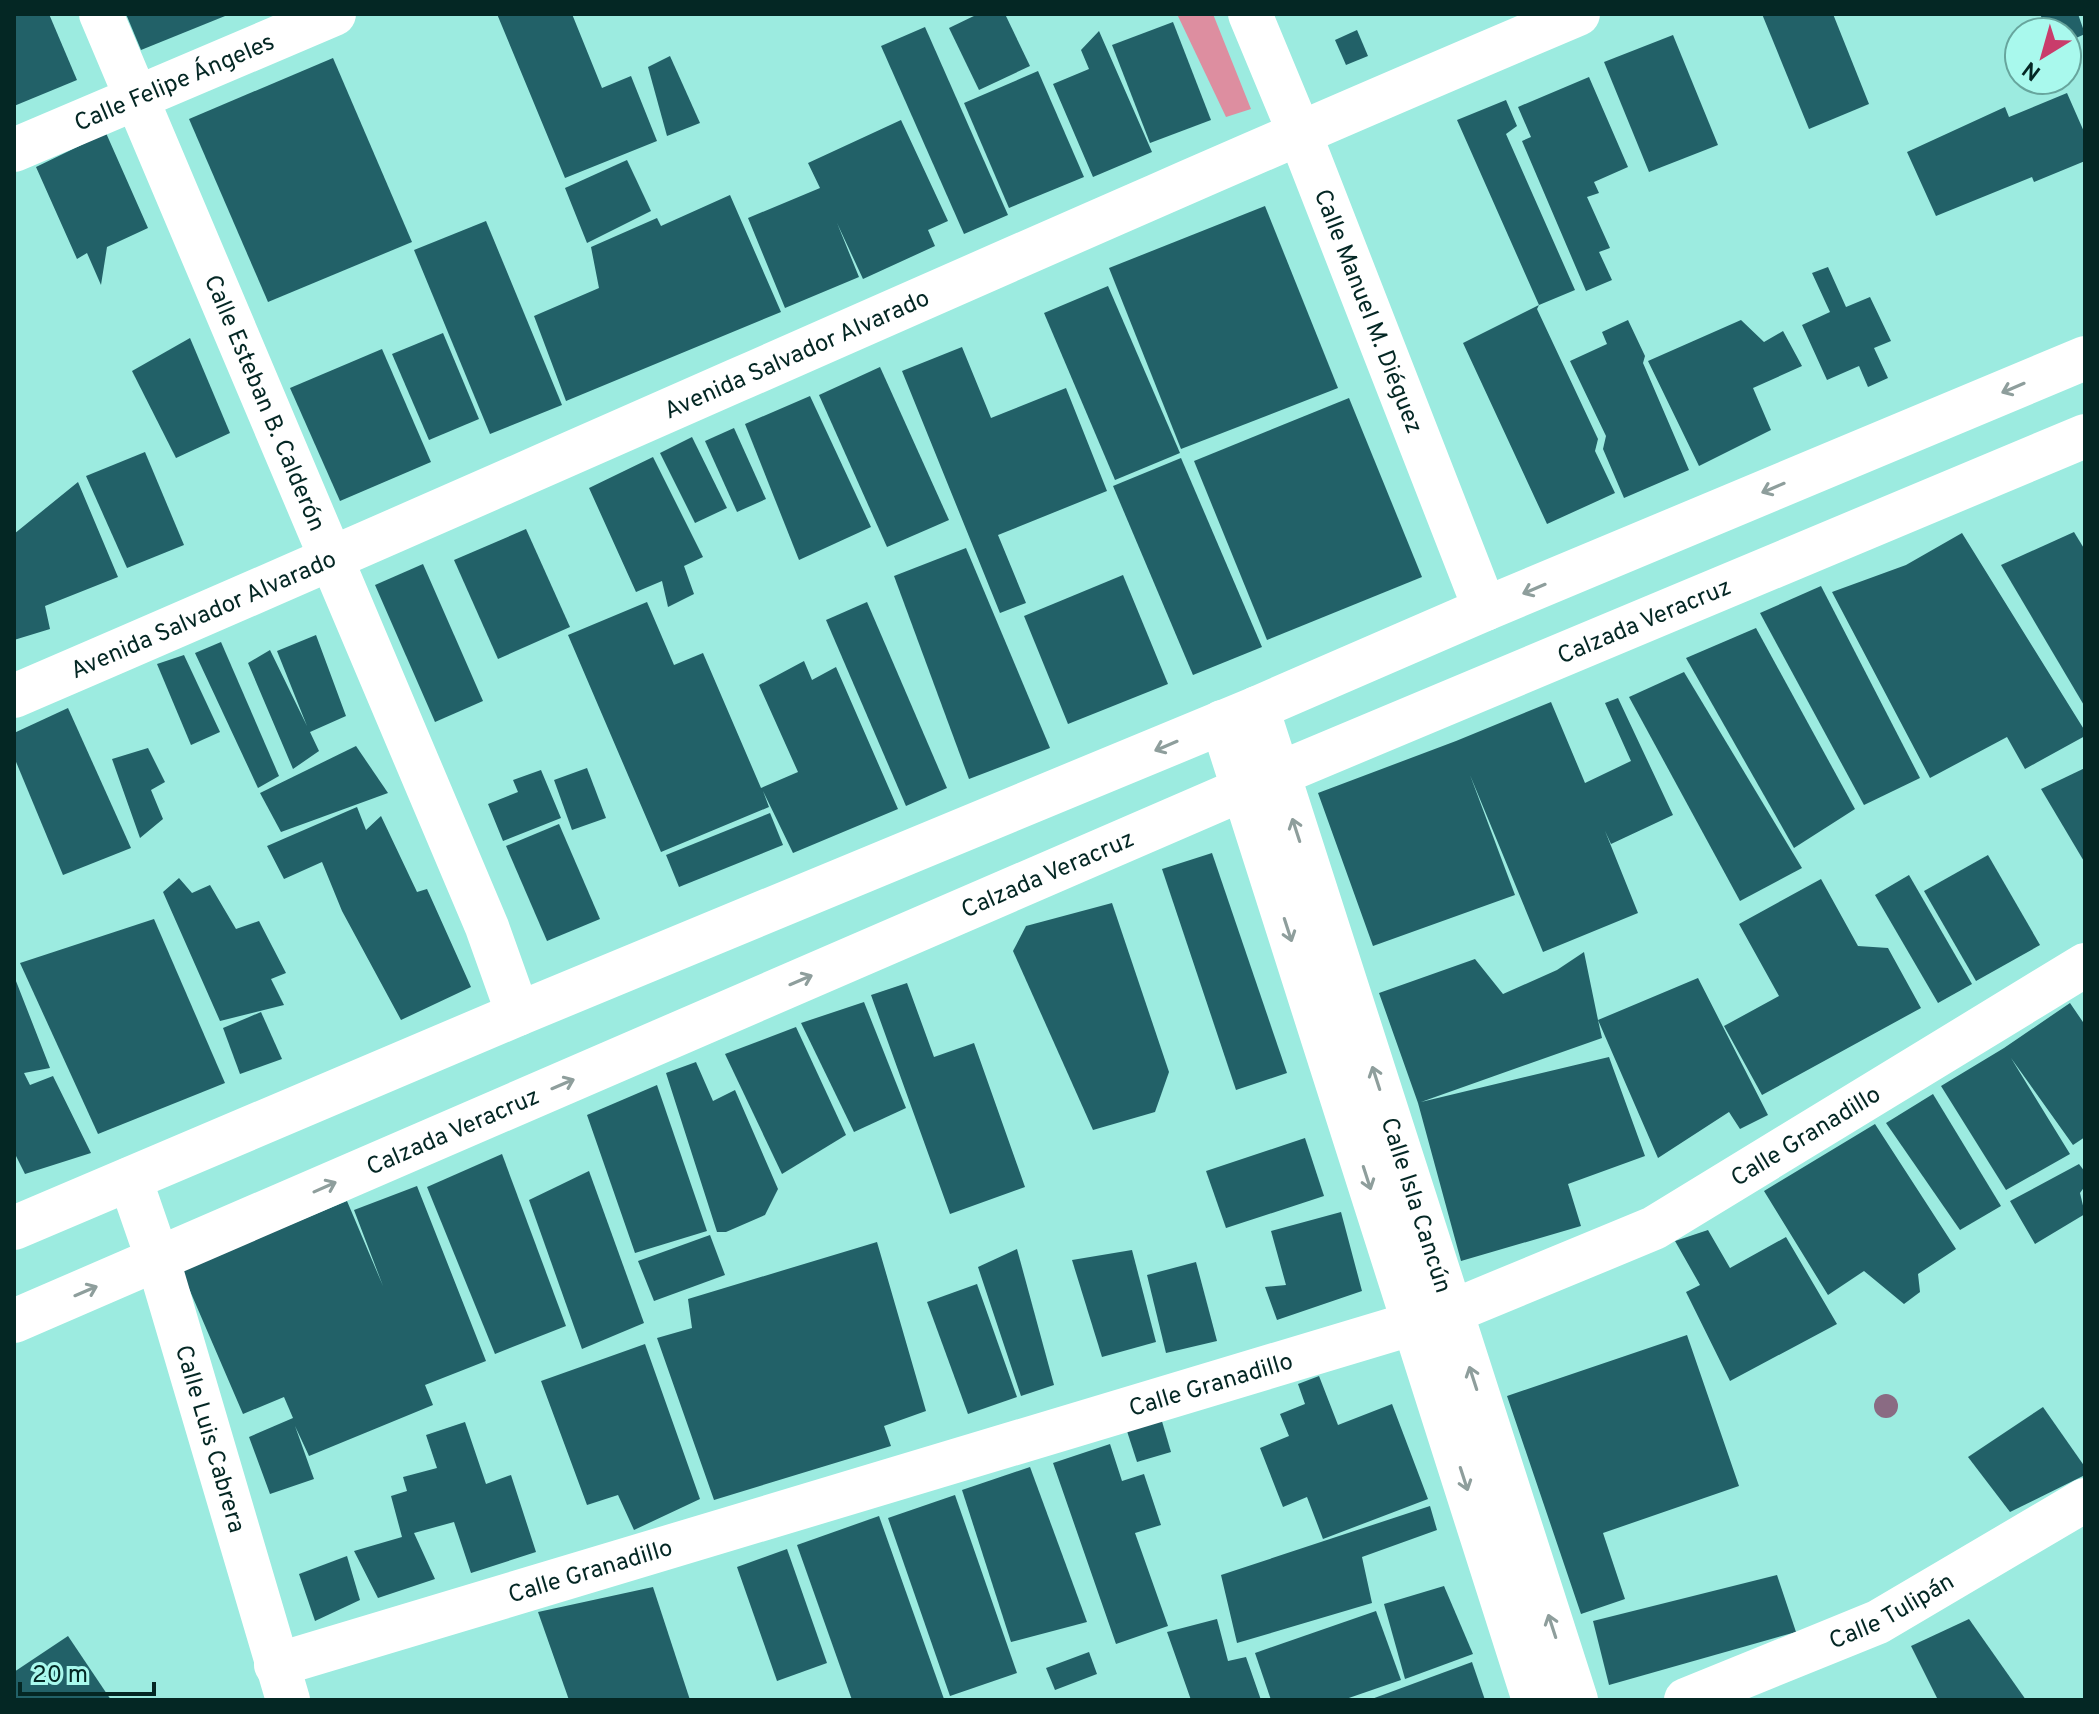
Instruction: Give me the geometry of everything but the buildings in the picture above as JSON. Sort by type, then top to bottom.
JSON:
[{"type":"street","name":"Calle Esteban B. Calderón","points":[[101,14],[487,927],[518,1014]]},
{"type":"street","name":"Calle Felipe Ángeles","points":[[14,150],[334,14]]},
{"type":"street","name":"Calle Manuel M. Diéguez","points":[[1250,14],[1485,609]]},
{"type":"street","name":"Avenida Salvador Alvarado","points":[[14,696],[330,560],[1299,132],[1578,14]]},
{"type":"street","points":[[14,1228],[2085,358]]},
{"type":"street","name":"Calzada Veracruz","points":[[14,1321],[1260,781],[2085,436]]},
{"type":"street","name":"Calle Isla Cancún","points":[[1240,715],[1433,1317],[1576,1700]]},
{"type":"street","name":"Calle Granadillo","points":[[282,1683],[1433,1317],[1654,1228],[2085,965]]},
{"type":"street","name":"Calle Luis Cabrera","points":[[130,1179],[158,1260],[282,1683]]},
{"type":"street","name":"Calle Isla Cancún","points":[[1433,1317],[1534,1700]]},
{"type":"street","name":"Calle Tulipán","points":[[1686,1700],[1878,1622],[2085,1500]]},
{"type":"shaded area","points":[[1177,14],[1213,14],[1251,109],[1226,117]]}]
